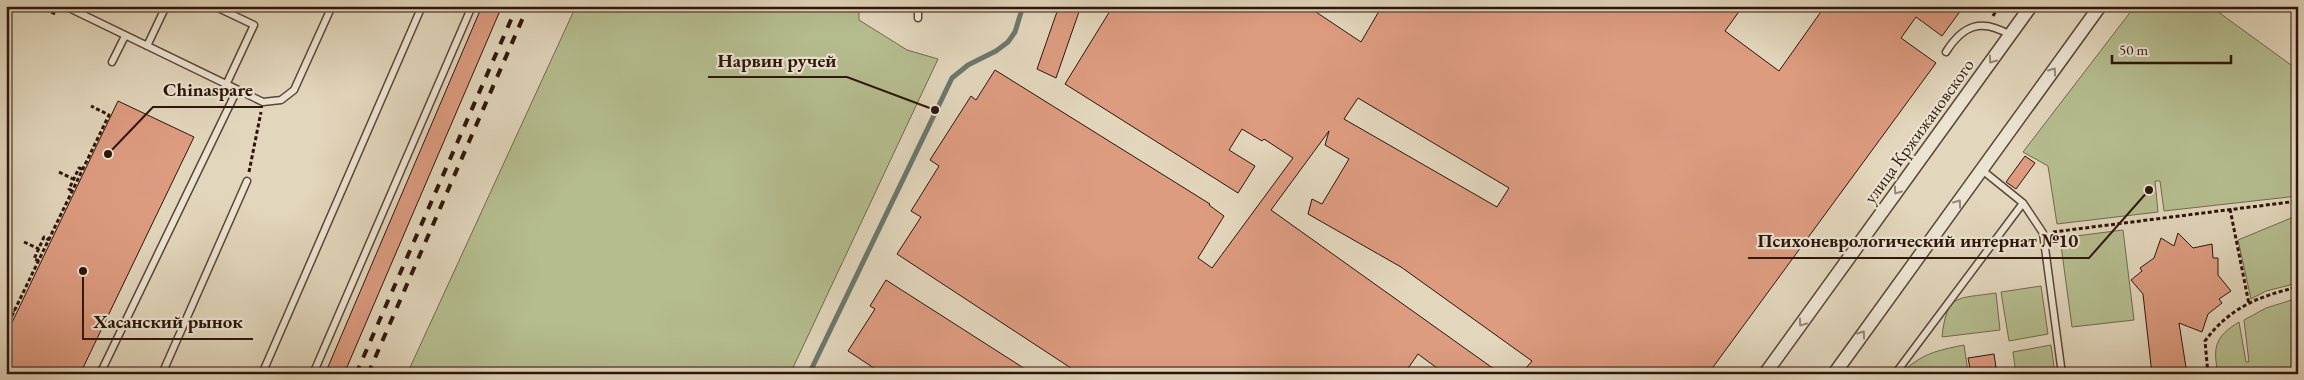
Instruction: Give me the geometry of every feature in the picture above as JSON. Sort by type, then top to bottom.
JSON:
[{"type":"street","name":"улица Кржижановского","points":[[1765,374],[2032,6]]},
{"type":"street","points":[[1834,374],[2100,6]]},
{"type":"lane","points":[[65,6],[264,102],[281,100],[294,90],[332,6]]},
{"type":"lane","points":[[147,46],[166,6]]},
{"type":"lane","points":[[214,6],[254,25],[226,84]]},
{"type":"lane","points":[[262,374],[422,6]]},
{"type":"lane","points":[[313,374],[472,6]]},
{"type":"lane","points":[[918,6],[918,18]]},
{"type":"lane","points":[[1946,52],[1954,38],[1965,30],[1977,25],[1989,26],[2010,35]]},
{"type":"lane","points":[[112,62],[125,36]]},
{"type":"lane","points":[[100,374],[237,90]]},
{"type":"lane","points":[[1982,170],[2023,203],[2043,233],[2062,374]]},
{"type":"lane","points":[[162,374],[247,181]]},
{"type":"lane","points":[[1895,374],[2023,203]]},
{"type":"path","points":[[247,181],[264,102]]},
{"type":"path","points":[[6,328],[109,115],[91,106]]},
{"type":"path","points":[[72,191],[69,189],[73,179],[79,168],[82,169]]},
{"type":"path","points":[[58,172],[73,179]]},
{"type":"path","points":[[2043,233],[2230,208],[2298,201]]},
{"type":"path","points":[[2230,208],[2249,304]]},
{"type":"path","points":[[38,261],[34,259],[44,237],[49,240]]},
{"type":"path","points":[[24,242],[39,249]]},
{"type":"path","points":[[2208,374],[2205,341],[2218,324],[2266,295],[2298,287]]},
{"type":"path","points":[[6,317],[10,308],[15,311]]},
{"type":"green space","points":[[576,6],[859,6],[859,20],[907,50],[938,59],[790,374],[407,374]]},
{"type":"green space","points":[[2135,6],[2210,6],[2298,70],[2298,196],[2164,211],[2160,181],[2155,181],[2158,212],[2057,224],[2048,166],[2023,152]]},
{"type":"green space","points":[[2296,216],[2298,283],[2266,291],[2251,299],[2238,240]]},
{"type":"green space","points":[[2123,230],[2134,320],[2072,327],[2060,238]]},
{"type":"green space","points":[[2041,286],[2048,334],[2009,341],[2001,292]]},
{"type":"green space","points":[[1996,293],[2000,330],[1942,337],[1947,312],[1951,305],[1963,298]]},
{"type":"green space","points":[[2298,298],[2298,374],[2218,374],[2216,350],[2217,344],[2224,333],[2239,322],[2246,362],[2249,362],[2244,320],[2266,308]]},
{"type":"green space","points":[[1964,345],[1968,372],[1955,374],[1900,374],[1923,357]]},
{"type":"green space","points":[[2051,345],[2055,374],[2016,374],[2013,352]]},
{"type":"building","points":[[482,6],[502,6],[344,374],[325,374]]},
{"type":"building","points":[[1059,6],[1081,6],[1056,78],[1037,69]]},
{"type":"building","points":[[1113,6],[1307,6],[1361,42],[1382,6],[1743,6],[1725,31],[1779,71],[1825,6],[1964,6],[1942,36],[1916,17],[1901,38],[1936,63],[1708,374],[1521,374],[1532,361],[1401,267],[1308,214],[1312,199],[1322,204],[1349,159],[1325,145],[1329,131],[1271,210],[1501,374],[1445,374],[1418,354],[1404,374],[1080,374],[897,254],[921,217],[911,211],[939,166],[930,160],[971,96],[976,100],[995,70],[1210,204],[1224,216],[1198,258],[1212,268],[1293,158],[1264,139],[1262,141],[1242,129],[1229,150],[1255,166],[1238,193],[1065,84]],"holes":[[[1358,98],[1509,188],[1497,207],[1344,119]]]},
{"type":"building","points":[[118,101],[194,137],[80,374],[6,374],[6,335]]},
{"type":"building","points":[[2025,156],[2035,163],[2016,189],[2006,182]]},
{"type":"building","points":[[2178,233],[2193,248],[2212,244],[2213,258],[2218,258],[2218,275],[2231,291],[2219,299],[2222,303],[2208,314],[2202,332],[2179,323],[2187,374],[2152,374],[2143,294],[2131,280],[2142,271],[2140,268],[2154,258],[2161,238],[2174,246]]},
{"type":"building","points":[[886,280],[1033,374],[883,374],[848,351],[875,309],[870,306]]},
{"type":"building","points":[[1994,354],[1997,374],[1971,374],[1968,358]]},
{"type":"waterway","points":[[809,374],[952,78],[968,65],[996,51],[1008,42],[1015,32],[1023,6]]},
{"type":"railway","points":[[356,374],[517,6]]},
{"type":"railway","points":[[368,374],[528,6]]},
{"type":"place","name":"Нарвин ручей","points":[[935,110]]},
{"type":"place","name":"Chinaspare","points":[[108,154]]},
{"type":"place","name":"Психоневрологический интернат №10","points":[[2149,190]]},
{"type":"place","name":"Хасанский рынок","points":[[83,271]]}]
